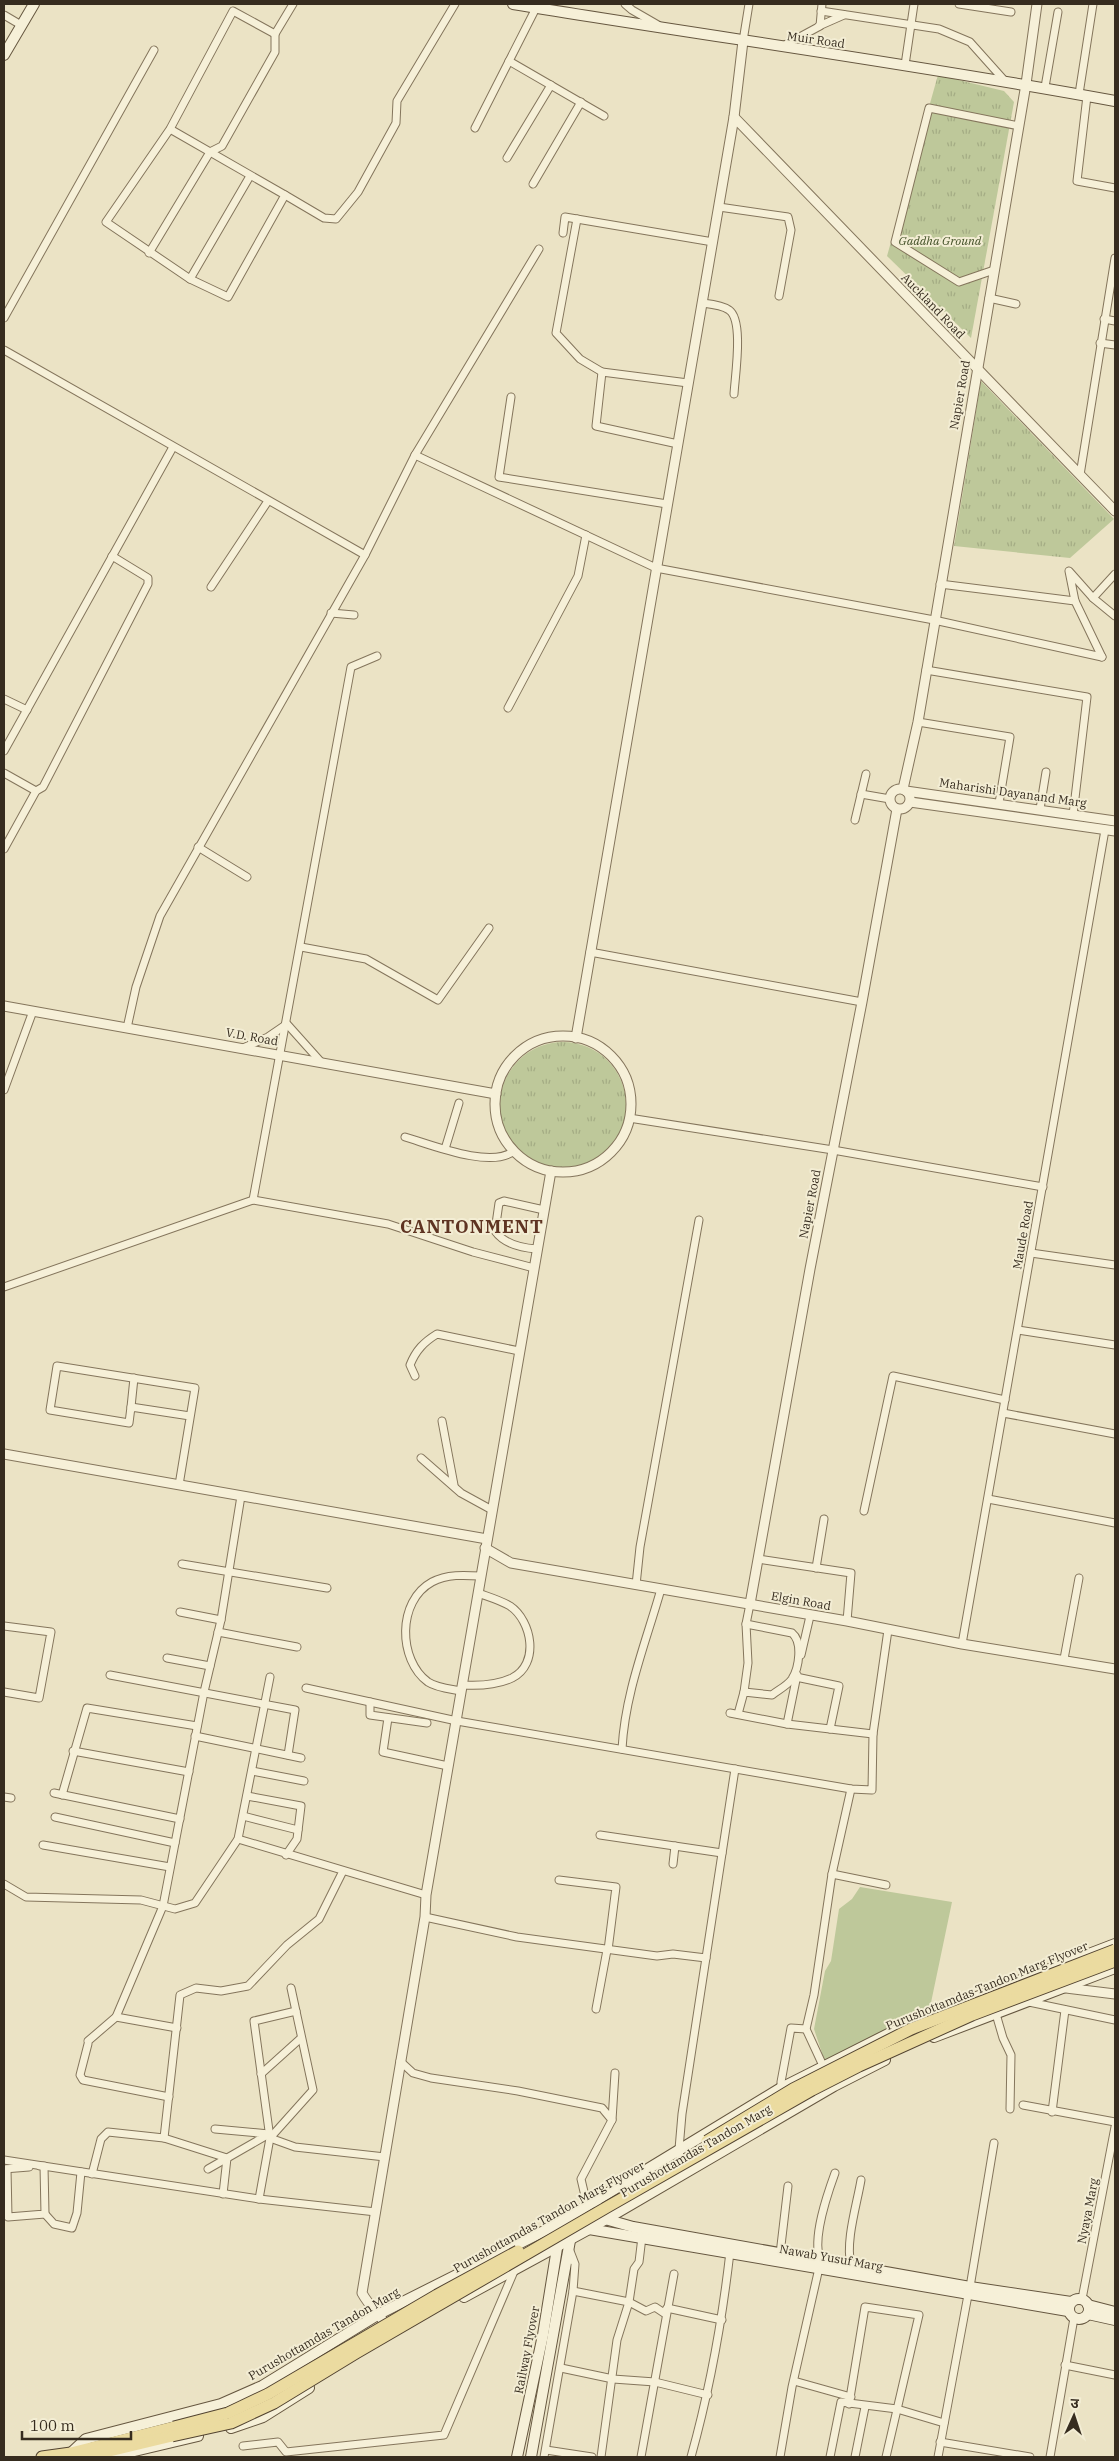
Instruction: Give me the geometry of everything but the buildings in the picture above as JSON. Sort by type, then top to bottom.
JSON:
[{"type":"main road","points":[[4,55],[34,4]]},
{"type":"main road","name":"Muir Road","points":[[514,4],[781,47],[1004,80],[1115,101]]},
{"type":"main road","name":"Purushottamdas Tandon Marg","points":[[71,2453],[86,2439],[221,2404],[262,2386],[379,2314],[573,2215],[780,2088],[914,2021],[1115,1944]]},
{"type":"main road","name":"Purushottamdas Tandon Marg Flyover","points":[[84,2457],[173,2432],[228,2413],[268,2394],[437,2295],[608,2202],[793,2088],[833,2067],[921,2025],[1115,1950]]},
{"type":"main road","name":"Purushottamdas Tandon Marg Flyover","points":[[42,2457],[231,2423],[274,2403],[356,2353],[804,2094],[859,2066],[972,2015],[1115,1961]]},
{"type":"main road","name":"Purushottamdas Tandon Marg","points":[[109,2457],[230,2428],[263,2417],[394,2335],[589,2229],[834,2086],[916,2044],[1115,1968]]},
{"type":"main road","name":"Railway Flyover","points":[[531,2457],[570,2252],[573,2215]]},
{"type":"main road","name":"Nawab Yusuf Marg","points":[[605,2219],[626,2226],[780,2254],[820,2264],[851,2265],[969,2291]]},
{"type":"main road","name":"Railway Flyover","points":[[517,2457],[554,2277],[561,2221]]},
{"type":"main road","name":"Nawab Yusuf Marg","points":[[589,2229],[642,2236],[730,2252],[820,2264],[1071,2310]]},
{"type":"main road","points":[[1086,2306],[1079,2319],[1071,2310],[1086,2306],[1115,2312]]},
{"type":"main road","points":[[1086,2306],[1115,2320]]},
{"type":"street","points":[[150,253],[210,152],[222,146],[275,52],[275,34],[292,4]]},
{"type":"street","points":[[170,129],[324,218],[336,218],[358,192],[396,123],[398,100],[454,4]]},
{"type":"street","points":[[625,4],[665,29]]},
{"type":"street","points":[[576,1038],[734,117],[749,4]]},
{"type":"street","points":[[905,66],[914,4]]},
{"type":"street","points":[[959,4],[1011,12]]},
{"type":"street","name":"Napier Road","points":[[905,790],[1019,126],[1038,4]]},
{"type":"street","points":[[1093,4],[1083,95],[1077,181],[1115,188]]},
{"type":"street","points":[[819,26],[822,7],[846,15],[939,30],[970,42],[1004,80]]},
{"type":"street","points":[[475,128],[536,8]]},
{"type":"street","points":[[275,34],[233,11],[170,129],[106,222],[190,279],[228,297],[285,195]]},
{"type":"street","points":[[1045,88],[1058,12]]},
{"type":"street","points":[[4,15],[21,25]]},
{"type":"street","points":[[781,47],[819,26],[846,15]]},
{"type":"street","points":[[4,318],[154,50]]},
{"type":"street","points":[[509,61],[604,116]]},
{"type":"street","points":[[507,158],[551,85]]},
{"type":"street","points":[[533,184],[581,102]]},
{"type":"street","points":[[994,270],[959,282],[896,242],[929,108],[1019,126]]},
{"type":"street","name":"Auckland Road","points":[[734,117],[1115,511]]},
{"type":"street","points":[[190,279],[250,176]]},
{"type":"street","points":[[718,207],[788,217],[792,230],[779,296]]},
{"type":"street","points":[[564,233],[565,217],[712,242]]},
{"type":"street","points":[[577,219],[556,333],[580,359],[602,372],[688,383]]},
{"type":"street","points":[[127,1028],[136,987],[160,916],[365,555],[415,455],[539,249]]},
{"type":"street","points":[[1080,475],[1104,319],[1113,282],[1115,258]]},
{"type":"street","points":[[989,298],[1016,304]]},
{"type":"street","points":[[702,303],[729,310],[736,319],[738,332],[734,394]]},
{"type":"street","points":[[1104,319],[1115,321]]},
{"type":"street","points":[[1100,343],[1115,345]]},
{"type":"street","points":[[4,350],[365,555]]},
{"type":"street","points":[[602,372],[596,426],[678,444]]},
{"type":"street","points":[[511,397],[499,477],[668,504]]},
{"type":"street","points":[[4,751],[173,447]]},
{"type":"street","points":[[415,455],[656,568],[934,620],[1102,657],[1075,601],[1069,571],[1093,598],[1115,616]]},
{"type":"street","points":[[211,587],[268,501]]},
{"type":"street","points":[[508,708],[578,576],[586,535]]},
{"type":"street","points":[[4,849],[36,790],[43,787],[148,584],[148,578],[112,556]]},
{"type":"street","points":[[1093,598],[1115,574]]},
{"type":"street","points":[[940,584],[1075,601]]},
{"type":"street","points":[[331,613],[354,614]]},
{"type":"street","points":[[253,1200],[287,1024],[351,667],[377,656]]},
{"type":"street","points":[[926,670],[1087,697],[1074,815]]},
{"type":"street","points":[[4,699],[26,710]]},
{"type":"street","points":[[918,722],[1010,737],[999,804]]},
{"type":"street","points":[[4,772],[36,790]]},
{"type":"street","points":[[1040,810],[1046,772]]},
{"type":"street","points":[[855,820],[866,774]]},
{"type":"street","points":[[905,790],[910,802],[902,810],[897,809],[890,803],[890,799],[894,791],[905,790]]},
{"type":"street","name":"Maharishi Dayanand Marg","points":[[905,790],[1115,821]]},
{"type":"street","points":[[861,794],[890,799]]},
{"type":"street","name":"Maharishi Dayanand Marg","points":[[910,802],[1115,831]]},
{"type":"street","name":"Napier Road","points":[[750,1604],[897,809]]},
{"type":"street","name":"Maude Road","points":[[962,1644],[1105,830]]},
{"type":"street","points":[[198,847],[247,877]]},
{"type":"street","points":[[301,947],[366,959],[438,1000],[489,928]]},
{"type":"street","points":[[590,952],[862,1002]]},
{"type":"street","name":"V.D. Road","points":[[4,1006],[496,1094]]},
{"type":"street","points":[[4,1090],[33,1011]]},
{"type":"street","points":[[243,1048],[268,1037],[287,1024]]},
{"type":"street","points":[[287,1024],[320,1062]]},
{"type":"street","points":[[557,1037],[576,1038],[596,1045],[613,1058],[627,1083],[631,1097],[630,1118],[622,1138],[609,1154],[592,1166],[572,1171],[550,1171],[537,1167],[514,1151],[498,1125],[495,1109],[496,1094],[501,1076],[510,1061],[524,1049],[540,1040],[557,1037]]},
{"type":"street","points":[[445,1149],[459,1103]]},
{"type":"street","points":[[630,1118],[833,1150],[1043,1187]]},
{"type":"street","points":[[405,1137],[476,1157],[507,1157],[514,1151]]},
{"type":"street","points":[[394,2335],[379,2314],[368,2304],[362,2292],[425,1917],[426,1895],[550,1171]]},
{"type":"street","points":[[4,1287],[253,1200],[388,1224],[473,1252],[534,1268]]},
{"type":"street","points":[[537,1250],[520,1248],[498,1236],[495,1231],[499,1203],[504,1202],[544,1210]]},
{"type":"street","points":[[636,1584],[642,1537],[698,1220]]},
{"type":"street","points":[[1031,1252],[1115,1264]]},
{"type":"street","points":[[1018,1330],[1115,1345]]},
{"type":"street","points":[[414,1376],[410,1365],[414,1355],[424,1342],[437,1334],[519,1352]]},
{"type":"street","points":[[134,1378],[129,1423],[50,1410],[57,1366],[134,1378],[195,1388],[179,1485]]},
{"type":"street","points":[[864,1511],[894,1376],[1006,1400]]},
{"type":"street","points":[[131,1407],[190,1416]]},
{"type":"street","points":[[1003,1413],[1115,1434]]},
{"type":"street","points":[[442,1421],[454,1485]]},
{"type":"street","points":[[4,1454],[242,1496],[486,1544]]},
{"type":"street","points":[[421,1458],[454,1485],[461,1494],[492,1510]]},
{"type":"street","points":[[169,2097],[83,2080],[80,2075],[88,2042],[116,2017],[163,1906],[197,1726],[221,1620],[242,1496]]},
{"type":"street","points":[[988,1499],[1115,1523]]},
{"type":"street","points":[[816,1568],[824,1519]]},
{"type":"street","name":"Elgin Road","points":[[486,1544],[511,1563],[847,1621],[962,1644],[1064,1659],[1115,1669]]},
{"type":"street","points":[[758,1559],[851,1573],[847,1621]]},
{"type":"street","points":[[182,1564],[229,1570],[327,1588]]},
{"type":"street","points":[[478,1593],[511,1607],[526,1624],[530,1637],[528,1657],[522,1671],[513,1677],[497,1683],[462,1688],[430,1683],[414,1666],[407,1653],[409,1609],[416,1596],[430,1583],[456,1575],[481,1576]]},
{"type":"street","points":[[1064,1659],[1079,1578]]},
{"type":"street","points":[[622,1749],[626,1707],[661,1589]]},
{"type":"street","points":[[738,1714],[744,1692],[748,1663],[746,1624],[750,1604]]},
{"type":"street","points":[[180,1612],[221,1620]]},
{"type":"street","points":[[787,1724],[810,1616]]},
{"type":"street","points":[[744,1692],[772,1695],[781,1689],[792,1679],[799,1649],[796,1636],[792,1633],[746,1624]]},
{"type":"street","points":[[4,1626],[51,1632],[39,1698],[4,1692]]},
{"type":"street","points":[[306,1688],[457,1720],[851,1789],[872,1790],[873,1734],[888,1630]]},
{"type":"street","points":[[218,1632],[297,1647]]},
{"type":"street","points":[[167,1658],[210,1666]]},
{"type":"street","points":[[110,1675],[295,1710],[288,1755]]},
{"type":"street","points":[[4,1884],[26,1897],[141,1900],[175,1909],[195,1903],[238,1839],[270,1677]]},
{"type":"street","points":[[796,1678],[839,1686],[830,1729]]},
{"type":"street","points":[[370,1702],[370,1715],[427,1723]]},
{"type":"street","points":[[180,1819],[58,1794],[87,1708],[197,1726]]},
{"type":"street","points":[[730,1713],[787,1724],[873,1734]]},
{"type":"street","points":[[388,1718],[382,1752],[448,1766]]},
{"type":"street","points":[[196,1736],[301,1758]]},
{"type":"street","points":[[73,1751],[189,1772]]},
{"type":"street","points":[[681,2175],[679,2149],[735,1769]]},
{"type":"street","points":[[252,1771],[304,1781]]},
{"type":"street","points":[[834,2086],[806,2030],[832,1874],[851,1789]]},
{"type":"street","points":[[247,1796],[301,1806],[297,1839],[286,1855]]},
{"type":"street","points":[[243,1816],[298,1830]]},
{"type":"street","points":[[55,1817],[175,1843]]},
{"type":"street","points":[[600,1835],[722,1853]]},
{"type":"street","points":[[238,1839],[286,1855],[426,1895]]},
{"type":"street","points":[[43,1845],[170,1867]]},
{"type":"street","points":[[673,1864],[675,1846]]},
{"type":"street","points":[[164,2138],[180,1995],[196,1988],[221,1991],[248,1986],[287,1945],[319,1919],[343,1871]]},
{"type":"street","points":[[832,1874],[886,1885]]},
{"type":"street","points":[[559,1880],[616,1888],[608,1950],[596,2009]]},
{"type":"street","points":[[425,1917],[517,1937],[608,1950],[706,1958]]},
{"type":"street","points":[[208,2169],[270,2136],[313,2090],[291,1988]]},
{"type":"street","points":[[1066,1988],[1115,1994]]},
{"type":"street","points":[[1029,2002],[1115,2020]]},
{"type":"street","points":[[1052,2112],[1064,2010]]},
{"type":"street","points":[[259,2200],[270,2136],[254,2021],[296,2011]]},
{"type":"street","points":[[996,2014],[1003,2038],[1011,2055],[1010,2109]]},
{"type":"street","points":[[116,2017],[176,2028]]},
{"type":"street","points":[[785,2114],[780,2088],[791,2028],[806,2030]]},
{"type":"street","points":[[261,2074],[302,2038]]},
{"type":"street","points":[[400,2061],[413,2073],[431,2078],[518,2091],[602,2108],[612,2120]]},
{"type":"street","points":[[605,2219],[596,2200],[585,2196],[581,2179],[612,2120],[615,2073]]},
{"type":"street","points":[[1023,2105],[1052,2112],[1115,2122]]},
{"type":"street","name":"Nyaya Marg","points":[[1086,2306],[1115,2127]]},
{"type":"street","points":[[215,2129],[270,2136],[295,2147],[385,2157]]},
{"type":"street","points":[[92,2174],[101,2139],[108,2132],[164,2138],[226,2158]]},
{"type":"street","points":[[938,2457],[994,2143]]},
{"type":"street","points":[[223,2194],[226,2158]]},
{"type":"street","points":[[4,2160],[259,2200],[376,2212]]},
{"type":"street","points":[[44,2166],[45,2214],[54,2224],[72,2228],[77,2213],[81,2172]]},
{"type":"street","points":[[44,2166],[6,2169],[8,2216],[45,2214]]},
{"type":"street","points":[[780,2457],[794,2381],[820,2264],[817,2250],[823,2215],[836,2173]]},
{"type":"street","points":[[851,2265],[848,2255],[850,2234],[861,2180]]},
{"type":"street","points":[[780,2254],[788,2186]]},
{"type":"street","points":[[601,2457],[617,2340],[629,2302],[634,2269],[639,2262],[642,2236]]},
{"type":"street","points":[[570,2252],[575,2264],[573,2292],[545,2454],[592,2457]]},
{"type":"street","points":[[691,2457],[708,2395],[722,2320],[730,2252]]},
{"type":"street","points":[[242,2446],[278,2442],[286,2452],[444,2436],[515,2269]]},
{"type":"street","points":[[641,2457],[674,2274]]},
{"type":"street","points":[[573,2292],[629,2302],[646,2311],[655,2307],[664,2313],[667,2308]]},
{"type":"street","points":[[667,2308],[722,2320]]},
{"type":"street","points":[[850,2400],[865,2308],[919,2315],[886,2457]]},
{"type":"street","points":[[1050,2457],[1071,2310]]},
{"type":"street","points":[[1064,2365],[1115,2375]]},
{"type":"street","points":[[561,2368],[613,2379],[655,2382],[708,2395]]},
{"type":"street","points":[[794,2381],[865,2407],[897,2409],[944,2423]]},
{"type":"street","points":[[830,2457],[841,2402],[850,2400]]},
{"type":"street","points":[[855,2457],[865,2407]]},
{"type":"street","points":[[940,2442],[1030,2457]]},
{"type":"green space","name":"Gaddha Ground","points":[[938,75],[1004,91],[1014,102],[971,338],[887,256]]},
{"type":"green space","points":[[981,381],[1114,519],[1070,558],[954,546]]},
{"type":"green space","points":[[563,1042],[587,1046],[608,1060],[622,1081],[626,1105],[622,1129],[608,1150],[587,1164],[563,1168],[539,1164],[518,1150],[504,1129],[500,1105],[504,1081],[518,1060],[539,1046]]},
{"type":"green space","points":[[860,1887],[952,1902],[928,2017],[827,2068],[814,2029],[825,1971],[831,1961],[839,1909],[852,1899]]},
{"type":"district","name":"CANTONMENT","points":[[472,1227]]}]
